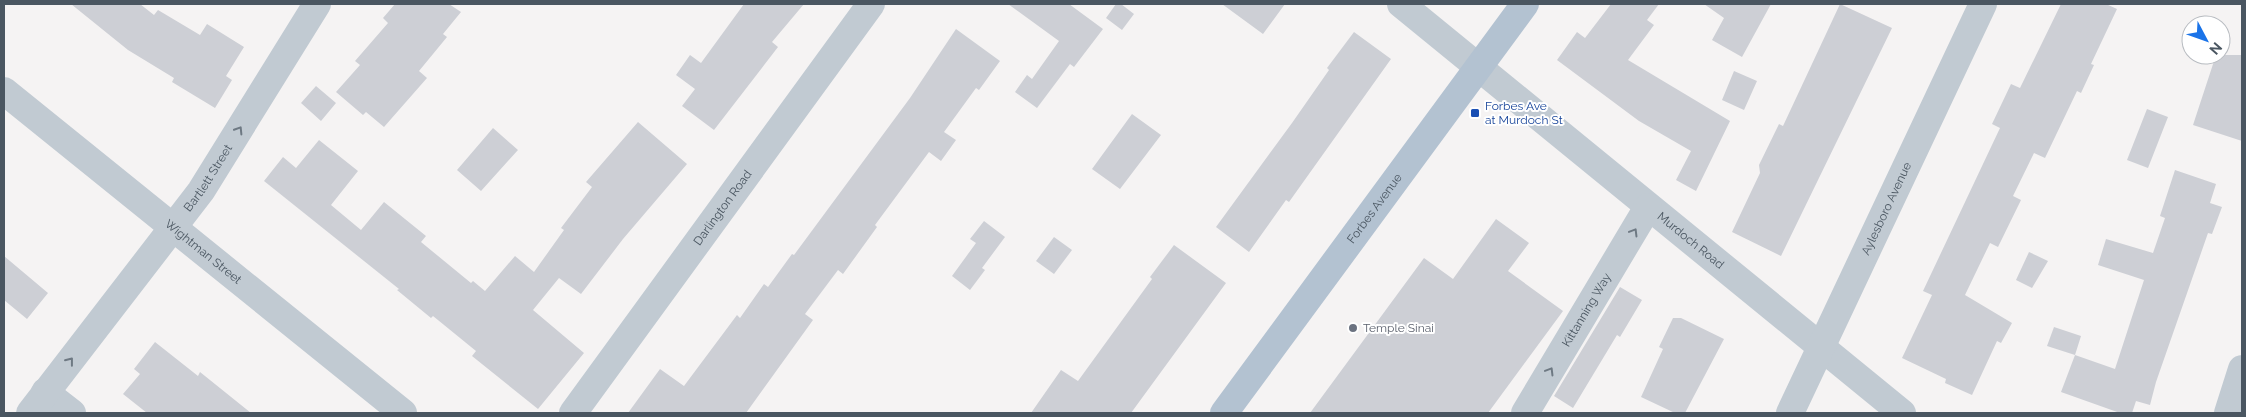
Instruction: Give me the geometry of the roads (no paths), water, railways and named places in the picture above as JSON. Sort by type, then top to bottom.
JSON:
[{"type":"main road","name":"Forbes Avenue","points":[[1224,413],[1524,4]]},
{"type":"street","name":"Bartlett Street","points":[[37,403],[174,229],[201,191],[317,4]]},
{"type":"street","name":"Darlington Road","points":[[573,413],[872,4]]},
{"type":"street","name":"Murdoch Road","points":[[1401,4],[1902,413]]},
{"type":"street","name":"Aylesboro Avenue","points":[[1790,413],[1983,4]]},
{"type":"street","name":"Wightman Street","points":[[4,91],[402,413]]},
{"type":"street","name":"Kittanning Way","points":[[1525,413],[1648,207]]},
{"type":"street","points":[[2228,413],[2242,369]]},
{"type":"street","points":[[37,403],[72,413]]},
{"type":"place","name":"Forbes Ave at Murdoch St","points":[[1475,113]]},
{"type":"place","name":"Temple Sinai","points":[[1353,328]]}]
